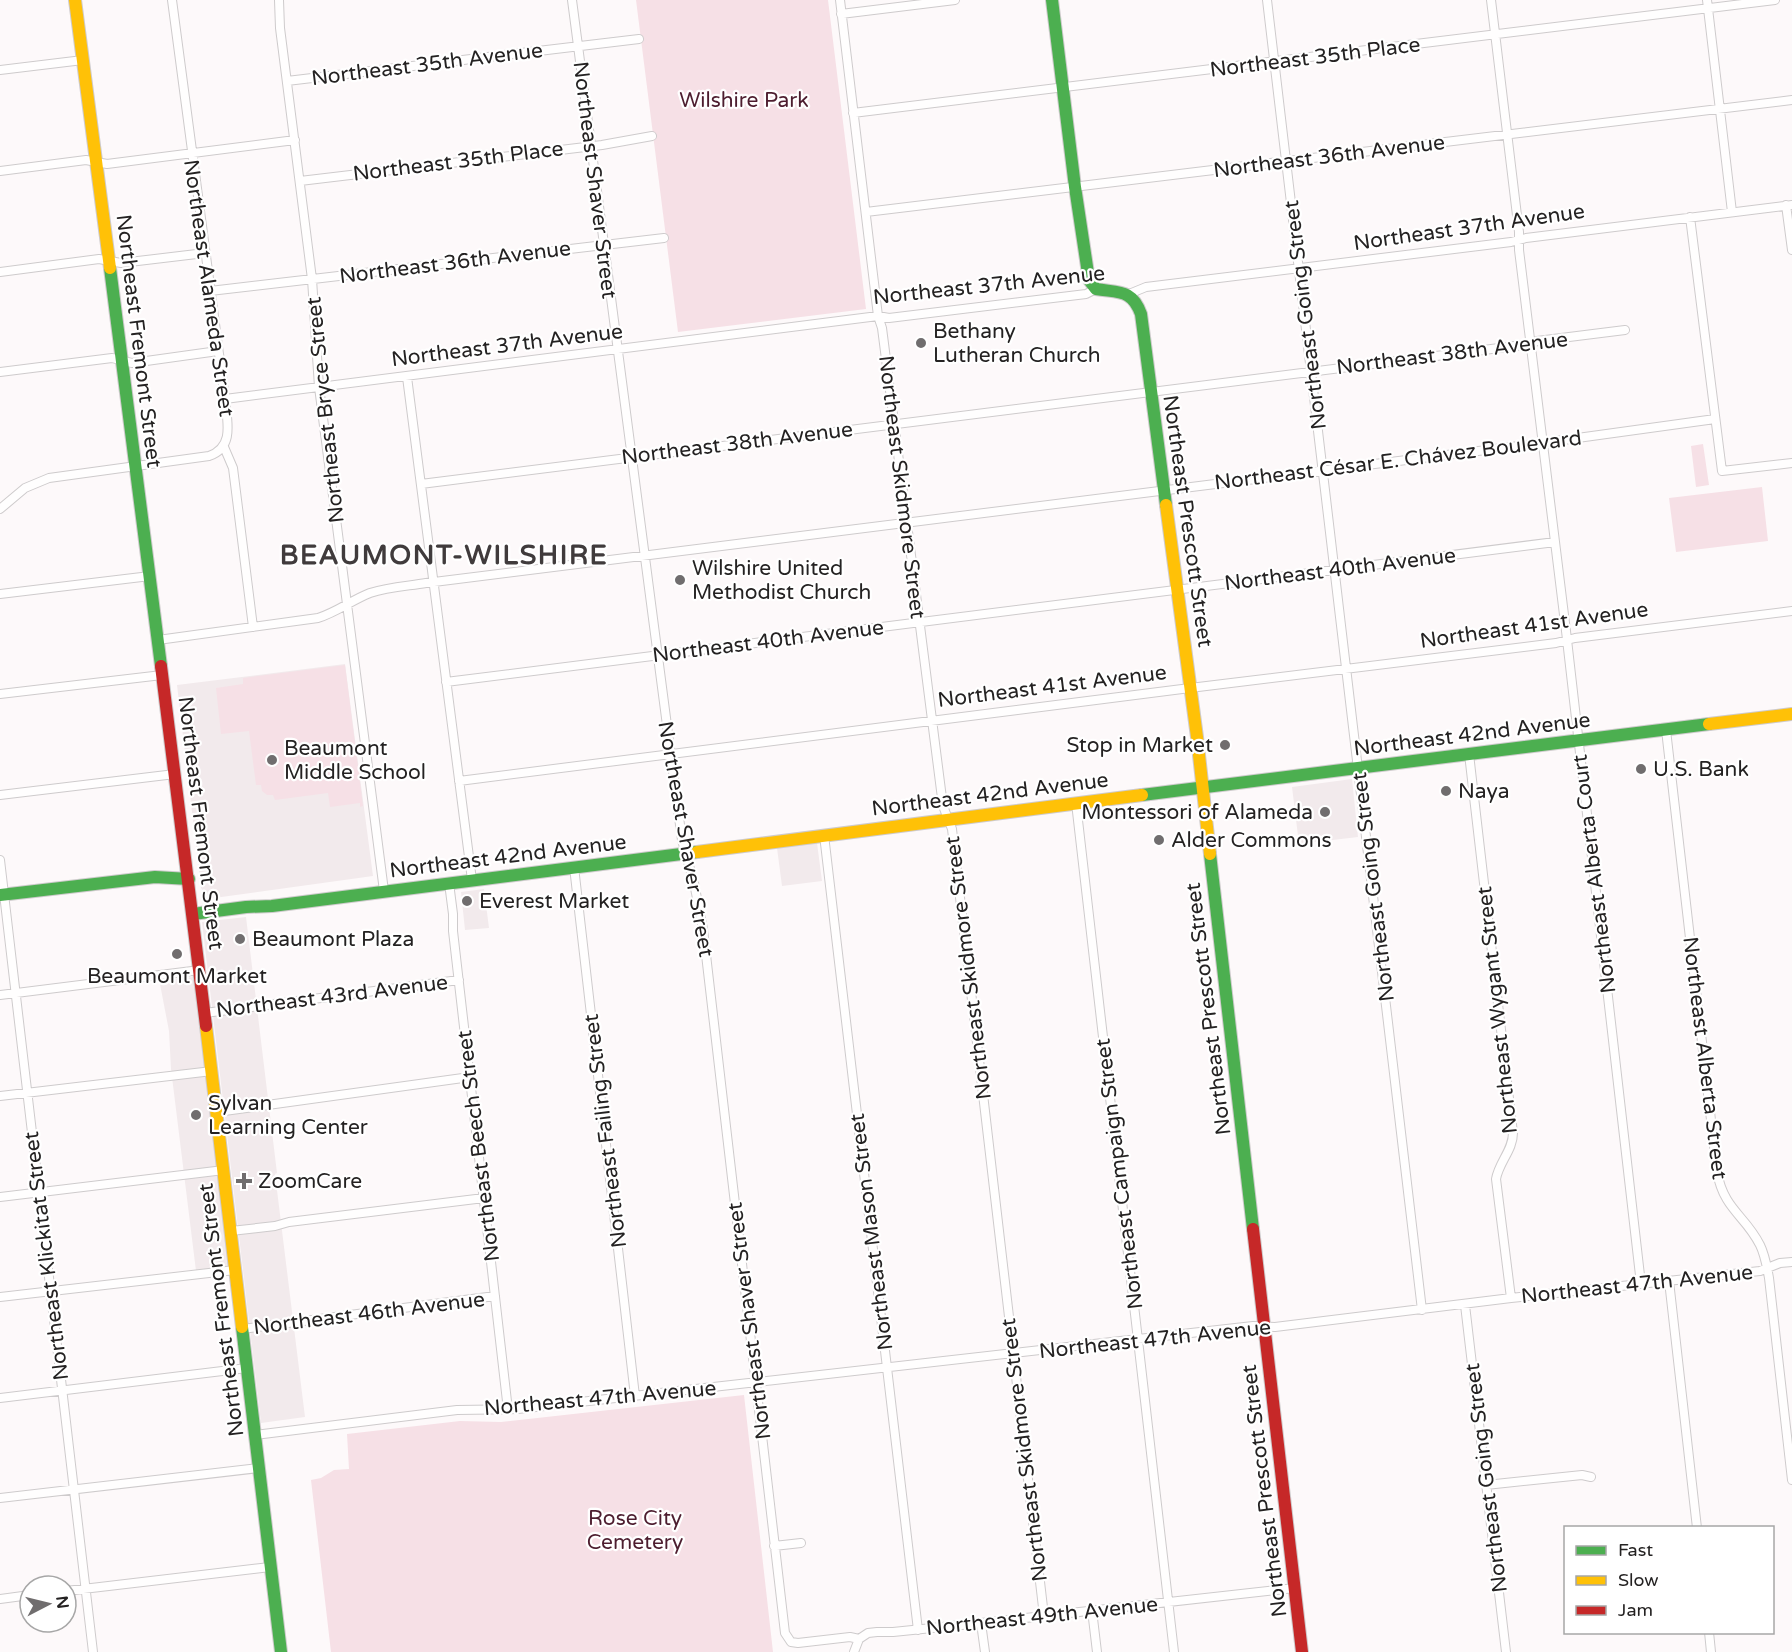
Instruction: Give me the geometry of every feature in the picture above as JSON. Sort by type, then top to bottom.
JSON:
[{"type":"street","name":"Northeast Fremont Street","points":[[75,0],[189,879],[281,1652]]},
{"type":"street","name":"Northeast Alameda Street","points":[[0,509],[16,495],[40,481],[64,475],[210,456],[224,447],[228,439],[225,399],[172,0]]},
{"type":"street","name":"Northeast Bryce Street","points":[[279,0],[280,27],[312,279],[319,387],[384,891]]},
{"type":"street","name":"Northeast Shaver Street","points":[[572,0],[682,840],[703,929],[774,1546],[785,1633],[791,1642]]},
{"type":"street","name":"Northeast Skidmore Street","points":[[840,0],[878,316],[882,328],[943,806],[952,829],[956,855],[1044,1616]]},
{"type":"street","points":[[842,14],[955,0]]},
{"type":"street","points":[[1052,0],[1086,271],[1091,285],[1096,289]]},
{"type":"street","name":"Northeast Going Street","points":[[1267,0],[1422,1310]]},
{"type":"street","name":"Northeast Alberta Court","points":[[1491,0],[1641,1284]]},
{"type":"street","name":"Northeast 35th Place","points":[[854,113],[1496,35],[1707,4],[1775,0]]},
{"type":"street","points":[[1707,4],[1732,212]]},
{"type":"street","name":"Northeast 35th Avenue","points":[[287,81],[639,39]]},
{"type":"street","points":[[0,70],[83,60]]},
{"type":"street","name":"Northeast 36th Avenue","points":[[866,212],[1792,100]]},
{"type":"street","name":"Northeast 35th Place","points":[[300,181],[652,136]]},
{"type":"street","points":[[0,171],[86,160],[106,164],[294,140]]},
{"type":"street","points":[[1789,205],[1792,250]]},
{"type":"street","name":"Northeast 37th Avenue","points":[[225,399],[618,351],[878,316],[889,318],[1086,294],[1096,289],[1129,294],[1146,287],[1789,205]]},
{"type":"street","points":[[1690,217],[1722,471],[1792,463]]},
{"type":"street","name":"Northeast 36th Avenue","points":[[210,291],[664,238]]},
{"type":"street","points":[[0,272],[99,259],[121,263],[205,253]]},
{"type":"street","name":"Northeast Prescott Street","points":[[1129,294],[1136,300],[1141,314],[1190,688],[1302,1652]]},
{"type":"street","name":"Northeast 38th Avenue","points":[[421,484],[1531,344],[1537,341],[1625,330]]},
{"type":"street","points":[[0,372],[112,358],[132,363],[218,351]]},
{"type":"street","points":[[407,377],[472,880]]},
{"type":"street","name":"Northeast César E. Chávez Boulevard","points":[[158,639],[318,618],[368,594],[434,582],[1715,419]]},
{"type":"street","points":[[224,447],[233,468],[253,627]]},
{"type":"street","name":"Northeast 40th Avenue","points":[[446,682],[1555,542]]},
{"type":"street","points":[[0,594],[150,576]]},
{"type":"street","name":"Northeast 41st Avenue","points":[[459,781],[1792,611]]},
{"type":"street","points":[[0,694],[162,675]]},
{"type":"street","name":"Northeast 42nd Avenue","points":[[193,914],[1792,714]]},
{"type":"street","name":"Northeast Alberta Street","points":[[1666,730],[1719,1182],[1730,1206],[1760,1245],[1767,1268],[1789,1425],[1792,1480]]},
{"type":"street","name":"Northeast Wygant Street","points":[[1469,754],[1513,1133],[1511,1147],[1500,1164],[1496,1179],[1511,1298]]},
{"type":"street","points":[[0,795],[175,774]]},
{"type":"street","name":"Northeast Campaign Street","points":[[1076,803],[1174,1652]]},
{"type":"street","name":"Northeast Mason Street","points":[[824,835],[918,1630]]},
{"type":"street","name":"Northeast Klickitat Street","points":[[0,860],[2,895],[16,993],[93,1652]]},
{"type":"street","name":"Northeast Failing Street","points":[[574,867],[635,1396]]},
{"type":"street","points":[[2,895],[155,877],[189,879]]},
{"type":"street","name":"Northeast Beech Street","points":[[449,883],[508,1410]]},
{"type":"street","points":[[0,995],[200,969]]},
{"type":"street","name":"Northeast 43rd Avenue","points":[[205,1013],[459,980]]},
{"type":"street","points":[[0,1096],[212,1071]]},
{"type":"street","points":[[217,1112],[470,1077]]},
{"type":"street","points":[[0,1197],[224,1170]]},
{"type":"street","points":[[231,1232],[289,1222],[484,1198]]},
{"type":"street","name":"Northeast 47th Avenue","points":[[255,1435],[457,1410],[508,1410],[1253,1326],[1275,1327],[1760,1271],[1780,1263],[1792,1262]]},
{"type":"street","points":[[0,1297],[235,1270]]},
{"type":"street","points":[[1669,1281],[1697,1526]]},
{"type":"street","name":"Northeast 46th Avenue","points":[[242,1329],[495,1296]]},
{"type":"street","name":"Northeast Going Street","points":[[1465,1305],[1506,1652]]},
{"type":"street","name":"Northeast 46th Avenue","points":[[0,1398],[247,1368]]},
{"type":"street","points":[[0,1498],[259,1468]]},
{"type":"street","points":[[1486,1485],[1582,1474],[1591,1477]]},
{"type":"street","points":[[774,1546],[801,1543]]},
{"type":"street","points":[[78,1590],[270,1567]]},
{"type":"street","name":"Northeast 49th Avenue","points":[[791,1642],[850,1637],[859,1639],[868,1633],[918,1630],[1295,1588]]},
{"type":"street","points":[[0,1599],[18,1597]]},
{"type":"street","points":[[1092,1611],[1097,1652]]},
{"type":"street","points":[[981,1623],[985,1652]]},
{"type":"street","points":[[1709,1634],[1712,1652]]},
{"type":"street","points":[[854,1652],[859,1639]]},
{"type":"shaded area","name":"Beaumont Middle School","points":[[345,664],[373,876],[214,898],[206,895],[201,888],[177,685]]},
{"type":"shaded area","name":"Montessori of Alameda","points":[[1352,779],[1358,837],[1299,844],[1292,787]]},
{"type":"shaded area","points":[[817,843],[822,881],[782,886],[777,848]]},
{"type":"shaded area","points":[[484,889],[489,928],[465,930],[461,892]]},
{"type":"shaded area","points":[[246,917],[305,1417],[261,1423],[202,922]]},
{"type":"shaded area","points":[[194,977],[231,1266],[196,1271],[171,1069],[169,1031],[160,984],[161,980]]},
{"type":"green space","name":"Wilshire Park","points":[[636,0],[828,0],[866,309],[678,332]]},
{"type":"green space","points":[[1703,444],[1709,485],[1696,487],[1691,446]]},
{"type":"green space","points":[[1762,487],[1768,541],[1676,552],[1669,498]]},
{"type":"green space","points":[[345,665],[363,806],[360,807],[360,803],[330,807],[328,793],[275,800],[273,795],[267,795],[262,791],[261,785],[256,785],[249,731],[221,734],[216,688],[243,684],[243,678]]},
{"type":"green space","name":"Rose City Cemetery","points":[[744,1395],[773,1652],[331,1652],[311,1480],[321,1478],[334,1470],[349,1469],[347,1434],[460,1421],[501,1422]]},
{"type":"traffic: fast","points":[[1052,0],[1089,280],[1096,289],[1129,296],[1141,314],[1166,505]]},
{"type":"traffic: fast","points":[[110,268],[161,666]]},
{"type":"traffic: fast","points":[[1142,795],[1709,724]]},
{"type":"traffic: fast","points":[[193,914],[697,852]]},
{"type":"traffic: fast","points":[[1210,854],[1253,1229]]},
{"type":"traffic: fast","points":[[0,895],[155,877],[189,879]]},
{"type":"traffic: fast","points":[[242,1327],[281,1652]]},
{"type":"traffic: slow","points":[[75,0],[110,268]]},
{"type":"traffic: slow","points":[[1166,505],[1210,854]]},
{"type":"traffic: slow","points":[[1709,724],[1792,714]]},
{"type":"traffic: slow","points":[[697,852],[1142,795]]},
{"type":"traffic: slow","points":[[206,1026],[242,1327]]},
{"type":"traffic: jam","points":[[161,666],[206,1026]]},
{"type":"traffic: jam","points":[[1253,1229],[1302,1652]]},
{"type":"place","name":"Bethany Lutheran Church","points":[[921,343]]},
{"type":"place","name":"Wilshire United Methodist Church","points":[[680,580]]},
{"type":"place","name":"Stop in Market","points":[[1225,745]]},
{"type":"place","name":"Beaumont Middle School","points":[[272,760]]},
{"type":"place","name":"U.S. Bank","points":[[1641,769]]},
{"type":"place","name":"Naya","points":[[1446,791]]},
{"type":"place","name":"Montessori of Alameda","points":[[1325,812]]},
{"type":"place","name":"Alder Commons","points":[[1159,840]]},
{"type":"place","name":"Everest Market","points":[[467,901]]},
{"type":"place","name":"Beaumont Plaza","points":[[240,939]]},
{"type":"place","name":"Beaumont Market","points":[[177,954]]},
{"type":"place","name":"Sylvan Learning Center","points":[[196,1115]]},
{"type":"place","name":"ZoomCare","points":[[244,1181]]},
{"type":"district","name":"BEAUMONT-WILSHIRE","points":[[444,555]]}]
